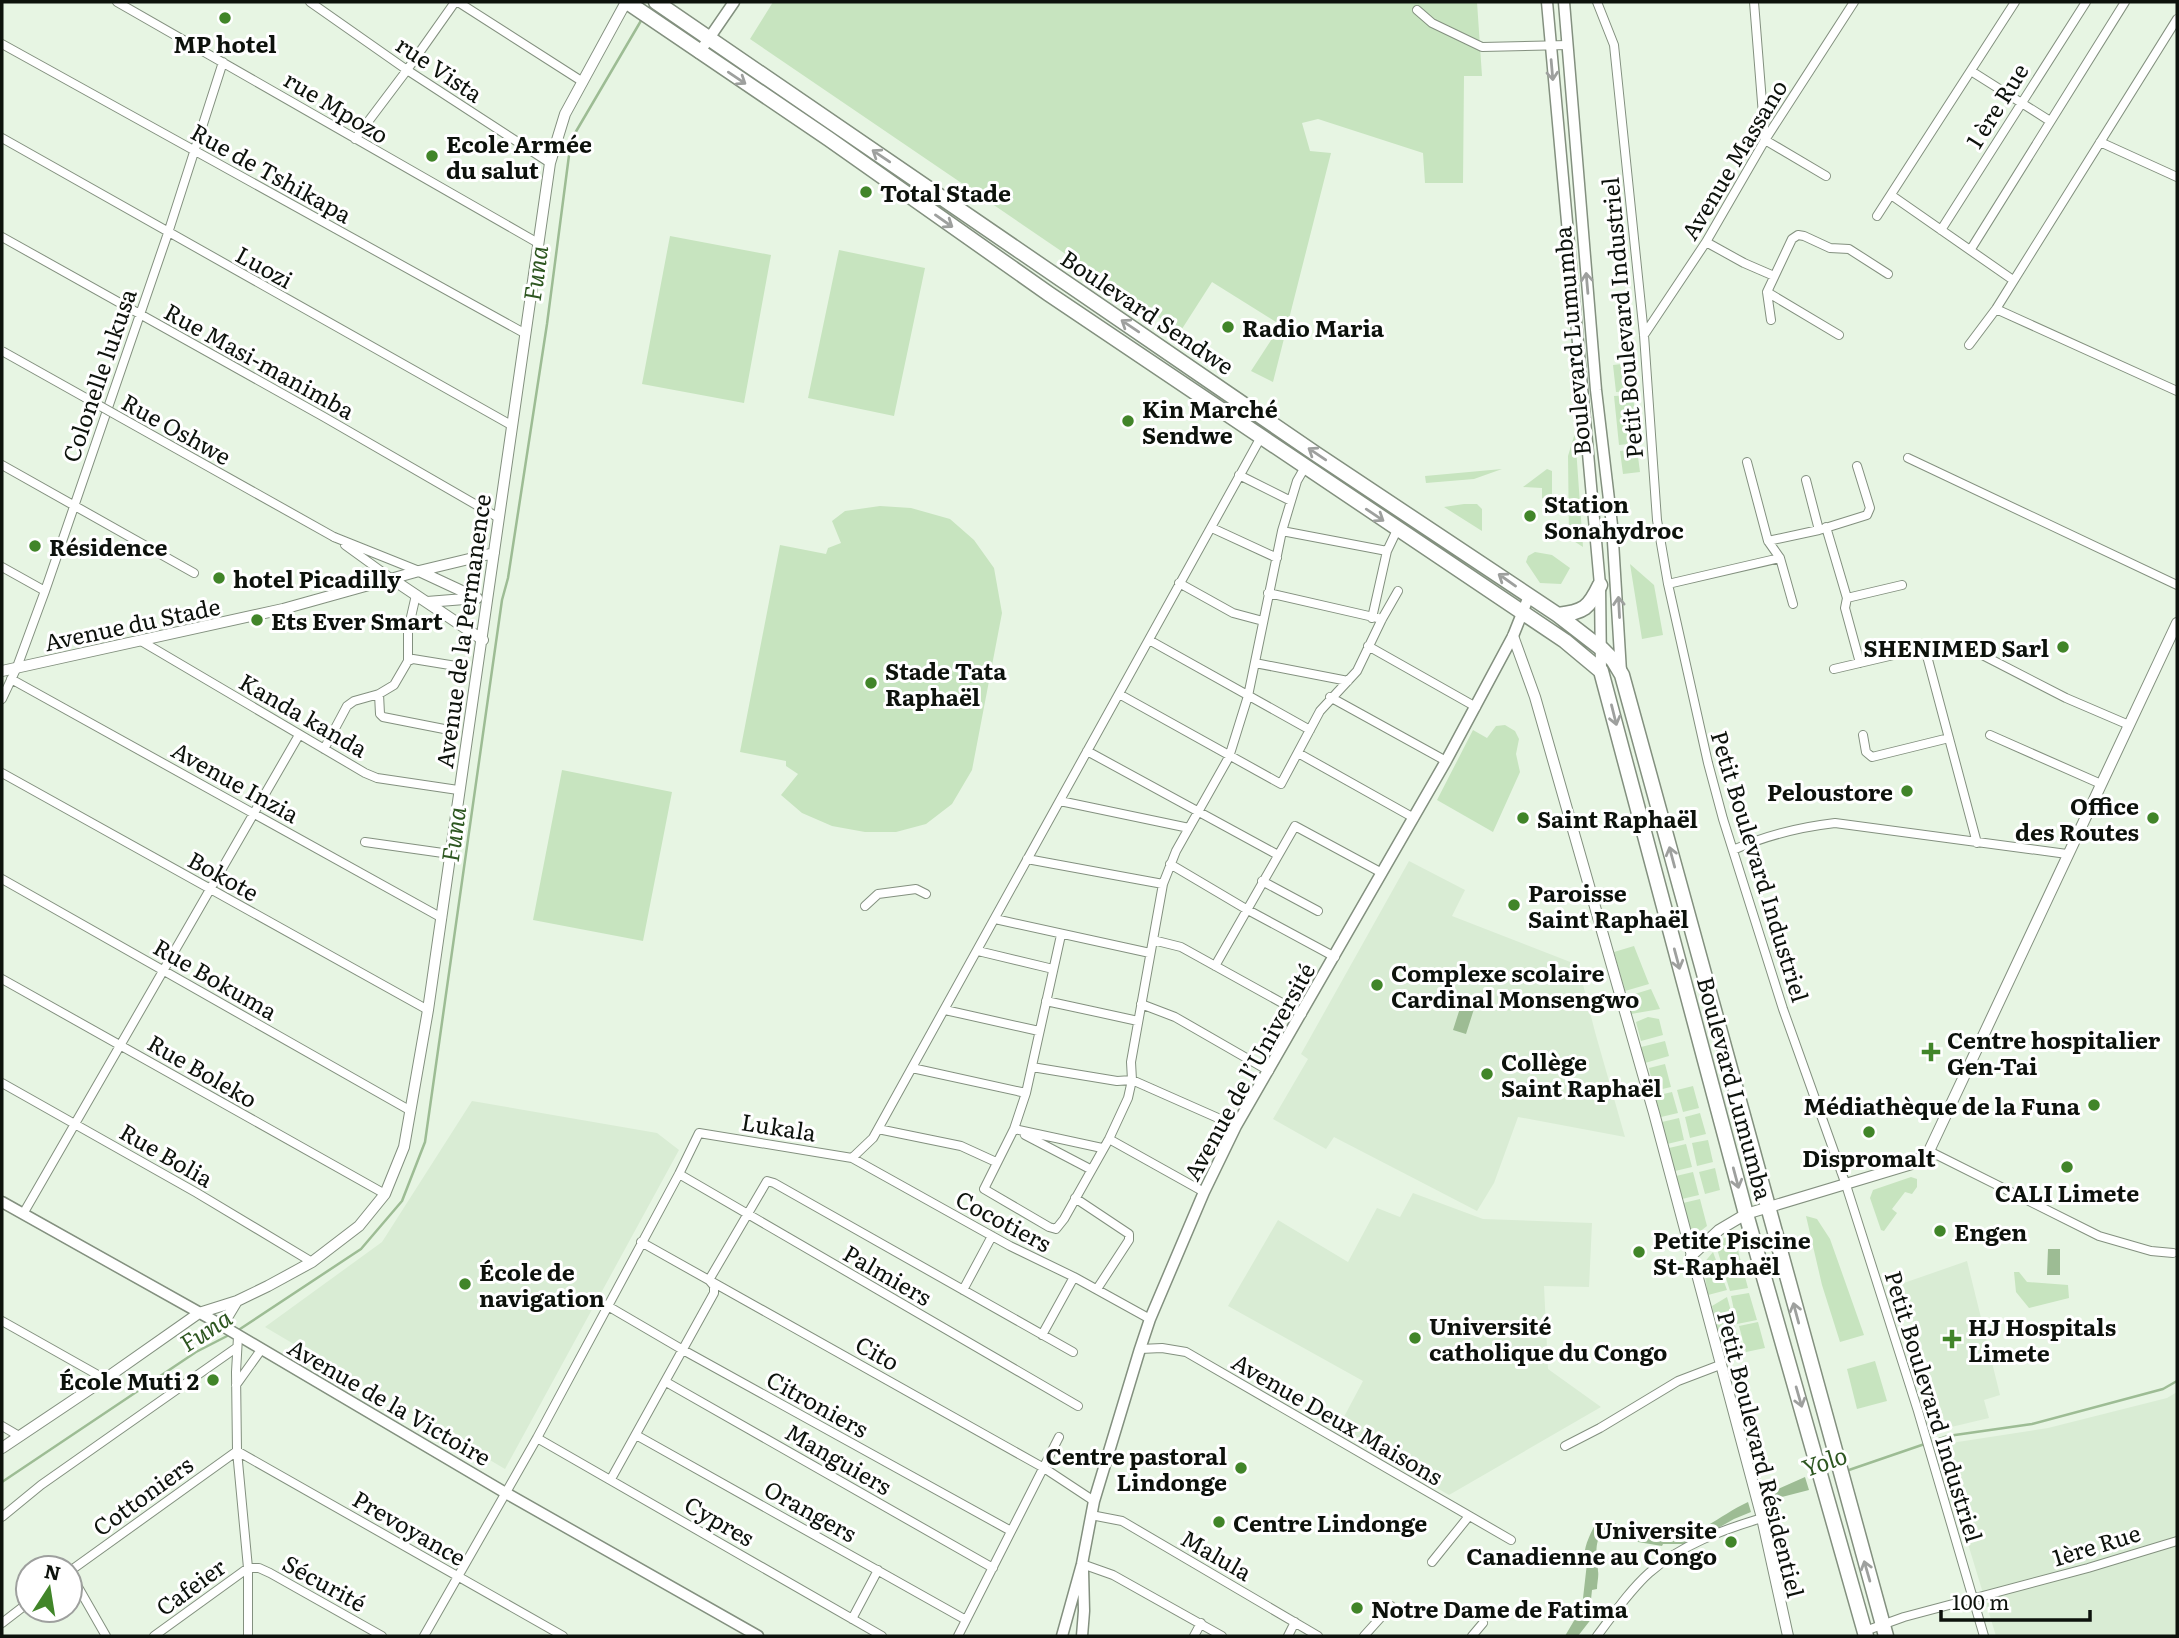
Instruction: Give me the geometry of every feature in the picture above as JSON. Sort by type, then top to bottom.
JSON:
[{"type":"highway","name":"Boulevard Sendwe","points":[[629,4],[829,139],[1060,301],[1564,641],[1601,671]]},
{"type":"highway","name":"Boulevard Sendwe","points":[[663,6],[1316,454],[1558,615],[1602,649]]},
{"type":"highway","points":[[1558,615],[1573,614],[1585,609],[1592,602],[1600,585]]},
{"type":"highway","name":"Boulevard Lumumba","points":[[1602,649],[1622,675],[1884,1630]]},
{"type":"highway","name":"Boulevard Lumumba","points":[[1601,671],[1746,1214],[1866,1633]]},
{"type":"main road","points":[[699,52],[734,2]]},
{"type":"main road","name":"Boulevard Lumumba","points":[[1547,2],[1600,585],[1601,671]]},
{"type":"main road","name":"Boulevard Lumumba","points":[[1564,2],[1595,377],[1616,566],[1622,675]]},
{"type":"main road","name":"Avenue de l’Université","points":[[1062,1636],[1082,1564],[1094,1501],[1140,1349],[1204,1192],[1236,1126],[1476,707],[1513,636],[1529,596]]},
{"type":"main road","name":"Avenue de la Victoire","points":[[2,1202],[758,1636]]},
{"type":"main road","points":[[1082,1564],[1082,1636]]},
{"type":"street","name":"rue Mpozo","points":[[117,2],[538,243]]},
{"type":"street","name":"rue Vista","points":[[310,2],[407,70],[550,163]]},
{"type":"street","points":[[355,139],[456,2],[583,82]]},
{"type":"street","name":"Petit Boulevard Industriel","points":[[1597,2],[1614,45],[1644,335],[1657,520],[1668,584],[1708,763],[1783,1009],[1846,1185],[1918,1411],[1984,1636]]},
{"type":"street","points":[[1754,2],[1765,140],[1826,176]]},
{"type":"street","name":"Avenue Massano","points":[[1644,335],[1706,242],[1765,140],[1854,2]]},
{"type":"street","points":[[1877,216],[2015,2]]},
{"type":"street","name":"1 ère Rue","points":[[1941,230],[2086,2]]},
{"type":"street","points":[[1971,249],[2125,2]]},
{"type":"street","name":"Avenue de la Permanence","points":[[2,1448],[105,1380],[199,1313],[237,1301],[312,1262],[359,1226],[385,1194],[404,1147],[428,1010],[458,790],[483,640],[483,598],[495,553],[550,163],[565,114],[629,4]]},
{"type":"street","points":[[1417,10],[1432,23],[1482,47],[1568,45]]},
{"type":"street","points":[[1969,345],[1996,309],[2177,19]]},
{"type":"street","name":"Rue de Tshikapa","points":[[2,44],[524,333]]},
{"type":"street","name":"Colonelle lukusa","points":[[2,699],[45,591],[223,62]]},
{"type":"street","points":[[1972,71],[2050,121]]},
{"type":"street","name":"Luozi","points":[[2,138],[511,425]]},
{"type":"street","points":[[2100,142],[2177,177]]},
{"type":"street","points":[[1891,195],[2013,280]]},
{"type":"street","points":[[1771,320],[1767,292],[1793,239],[1798,235],[1830,248],[1849,249],[1888,274]]},
{"type":"street","name":"Rue Masi-manimba","points":[[2,237],[499,518]]},
{"type":"street","points":[[1706,242],[1774,276]]},
{"type":"street","points":[[1767,292],[1839,335]]},
{"type":"street","points":[[1996,309],[2177,391]]},
{"type":"street","name":"Rue Oshwe","points":[[2,351],[334,537]]},
{"type":"street","points":[[852,1158],[873,1138],[1261,437]]},
{"type":"street","points":[[1908,458],[2177,584]]},
{"type":"street","points":[[1747,462],[1769,541],[1780,558],[1793,604]]},
{"type":"street","points":[[2,466],[194,573]]},
{"type":"street","points":[[1769,541],[1822,528],[1869,512],[1857,466]]},
{"type":"street","points":[[1061,935],[1026,1093],[1014,1129],[984,1186],[986,1192],[1049,1227],[1059,1227],[1128,1098],[1132,1080],[1130,1062],[1163,884],[1170,864],[1229,757],[1248,696],[1282,531],[1297,481],[1305,467]]},
{"type":"street","points":[[1239,475],[1291,500]]},
{"type":"street","points":[[1806,481],[1847,598],[1845,608],[1860,663]]},
{"type":"street","points":[[1212,528],[1277,558]]},
{"type":"street","points":[[1119,694],[1281,784],[1330,697],[1357,671],[1377,618],[1387,551],[1397,530]]},
{"type":"street","points":[[1282,531],[1387,551]]},
{"type":"street","points":[[334,537],[483,598]]},
{"type":"street","points":[[334,537],[483,640]]},
{"type":"street","name":"Avenue du Stade","points":[[2,671],[283,609],[418,571],[495,553]]},
{"type":"street","points":[[1668,584],[1780,558]]},
{"type":"street","points":[[2,567],[45,591]]},
{"type":"street","points":[[1179,583],[1233,614],[1263,621]]},
{"type":"street","points":[[1847,598],[1902,585]]},
{"type":"street","points":[[1377,618],[1398,591]]},
{"type":"street","points":[[1268,593],[1377,618]]},
{"type":"street","points":[[324,748],[347,706],[354,701],[379,694],[398,680],[408,661],[408,630],[416,595]]},
{"type":"street","points":[[427,602],[483,598]]},
{"type":"street","points":[[1691,1256],[1727,1224],[1746,1214],[1912,1164],[1929,1151],[2177,623]]},
{"type":"street","name":"Petit Boulevard Résidentiel","points":[[1513,636],[1535,697],[1654,1112],[1761,1515],[1788,1636]]},
{"type":"street","points":[[1149,640],[1310,730]]},
{"type":"street","name":"Kanda kanda","points":[[141,641],[377,778],[458,790]]},
{"type":"street","points":[[1961,644],[2066,698],[2129,725]]},
{"type":"street","points":[[1368,646],[1476,707]]},
{"type":"street","points":[[1834,669],[1915,650],[1927,656],[1977,843]]},
{"type":"street","points":[[408,661],[413,659],[456,666]]},
{"type":"street","points":[[1255,663],[1348,681]]},
{"type":"street","name":"Avenue Inzia","points":[[11,679],[442,918]]},
{"type":"street","name":"Kanda kanda","points":[[379,694],[380,714],[383,717],[444,729]]},
{"type":"street","points":[[1330,697],[1446,761]]},
{"type":"street","points":[[23,1214],[299,734]]},
{"type":"street","points":[[1863,735],[1867,752],[1872,757],[1949,738]]},
{"type":"street","points":[[1990,736],[2101,784]]},
{"type":"street","points":[[1087,751],[1278,855]]},
{"type":"street","points":[[1298,753],[1414,818]]},
{"type":"street","name":"Bokote","points":[[2,773],[428,1010]]},
{"type":"street","points":[[1060,801],[1189,828]]},
{"type":"street","points":[[1733,850],[1782,833],[1835,823],[2067,855]]},
{"type":"street","points":[[1215,966],[1295,826],[1382,873]]},
{"type":"street","points":[[365,842],[450,854]]},
{"type":"street","points":[[1027,859],[1163,884]]},
{"type":"street","points":[[1170,864],[1335,957]]},
{"type":"street","name":"Rue Bokuma","points":[[2,879],[411,1111]]},
{"type":"street","points":[[1262,881],[1318,911]]},
{"type":"street","points":[[865,906],[878,894],[916,889],[926,894]]},
{"type":"street","points":[[995,919],[1150,953]]},
{"type":"street","points":[[1153,940],[1181,947],[1302,1014]]},
{"type":"street","points":[[978,951],[1053,969]]},
{"type":"street","name":"Rue Boleko","points":[[2,979],[385,1194]]},
{"type":"street","points":[[1046,1001],[1138,1021]]},
{"type":"street","points":[[1141,1004],[1175,1017],[1269,1071]]},
{"type":"street","points":[[945,1010],[1039,1031]]},
{"type":"street","points":[[1032,1067],[1101,1079],[1132,1080],[1236,1126]]},
{"type":"street","points":[[912,1068],[1026,1093]]},
{"type":"street","name":"Rue Bolia","points":[[2,1083],[197,1193],[312,1262]]},
{"type":"street","points":[[878,1129],[961,1146],[996,1163]]},
{"type":"street","points":[[1014,1129],[1102,1148]]},
{"type":"street","points":[[1014,1129],[1090,1169]]},
{"type":"street","name":"Lukala","points":[[679,1174],[699,1133],[852,1158]]},
{"type":"street","points":[[1108,1139],[1204,1192]]},
{"type":"street","points":[[1929,1151],[2099,1237],[2151,1251],[2173,1253]]},
{"type":"street","name":"Cocotiers","points":[[852,1158],[1150,1319]]},
{"type":"street","points":[[424,1636],[537,1438],[606,1305],[679,1174]]},
{"type":"street","name":"Palmiers","points":[[679,1174],[1078,1406]]},
{"type":"street","points":[[611,1479],[714,1293],[714,1286],[709,1280],[767,1181],[1073,1352]]},
{"type":"street","points":[[1075,1198],[1129,1234],[1129,1240],[1097,1289]]},
{"type":"street","points":[[963,1290],[992,1236]]},
{"type":"street","name":"Cito","points":[[641,1242],[1044,1468],[1094,1501]]},
{"type":"street","points":[[1042,1335],[1074,1277]]},
{"type":"street","points":[[237,1301],[232,1335],[237,1451],[248,1568],[248,1636]]},
{"type":"street","name":"Citroniers","points":[[606,1305],[1011,1531]]},
{"type":"street","points":[[2,1321],[105,1380]]},
{"type":"street","points":[[2,1517],[232,1335]]},
{"type":"street","name":"Avenue Deux Maisons","points":[[1140,1349],[1162,1348],[1186,1352],[1511,1540]]},
{"type":"street","points":[[236,1385],[261,1350]]},
{"type":"street","points":[[1565,1446],[1678,1381],[1720,1365]]},
{"type":"street","name":"Manguiers","points":[[666,1382],[993,1568]]},
{"type":"street","points":[[2,1426],[19,1436]]},
{"type":"street","name":"Orangers","points":[[636,1435],[965,1620]]},
{"type":"street","points":[[958,1636],[1059,1437]]},
{"type":"street","name":"Cypres","points":[[537,1438],[882,1636]]},
{"type":"street","name":"Cottoniers","points":[[84,1562],[237,1451]]},
{"type":"street","name":"Prevoyance","points":[[237,1451],[563,1636]]},
{"type":"street","name":"Malula","points":[[1091,1515],[1122,1521],[1318,1636]]},
{"type":"street","points":[[1597,1636],[1633,1589],[1663,1562],[1695,1543],[1761,1515]]},
{"type":"street","points":[[1432,1562],[1469,1516]]},
{"type":"street","name":"1ère Rue","points":[[1866,1633],[1884,1630],[1973,1599],[2177,1541]]},
{"type":"street","points":[[1082,1564],[1113,1575],[1222,1636]]},
{"type":"street","name":"Cafeier","points":[[154,1636],[248,1568]]},
{"type":"street","name":"Sécurité","points":[[248,1568],[259,1568],[270,1573],[382,1636]]},
{"type":"street","points":[[852,1619],[878,1570]]},
{"type":"street","points":[[84,1597],[106,1636]]},
{"type":"street","points":[[1364,1636],[1391,1606]]},
{"type":"street","points":[[1288,1636],[1295,1622]]},
{"type":"street","points":[[1194,1636],[1201,1623]]},
{"type":"street","points":[[1472,1636],[1483,1623]]},
{"type":"shaded area","points":[[773,2],[1477,2],[1482,76],[1464,76],[1463,183],[1425,183],[1423,153],[1318,119],[1302,123],[1310,151],[1331,153],[1273,382],[1251,371],[1281,325],[1212,282],[1180,332],[750,39]]},
{"type":"shaded area","points":[[670,236],[771,255],[744,403],[642,384]]},
{"type":"shaded area","points":[[839,250],[925,268],[894,416],[808,398]]},
{"type":"shaded area","points":[[1630,363],[1633,391],[1616,392],[1613,365]]},
{"type":"shaded area","points":[[1633,395],[1638,443],[1619,445],[1614,396]]},
{"type":"shaded area","points":[[1575,433],[1583,547],[1569,538],[1568,456]]},
{"type":"shaded area","points":[[1637,449],[1640,472],[1623,474],[1620,451]]},
{"type":"shaded area","points":[[1502,469],[1474,479],[1426,483],[1425,476]]},
{"type":"shaded area","points":[[1547,469],[1552,471],[1550,500],[1542,498],[1542,488],[1523,487]]},
{"type":"shaded area","points":[[1477,504],[1482,509],[1482,531],[1444,507]]},
{"type":"shaded area","name":"Stade Tata Raphaël","points":[[880,506],[911,508],[950,519],[974,540],[994,568],[1002,613],[972,770],[952,804],[926,824],[896,832],[865,832],[832,826],[802,813],[781,795],[798,774],[786,766],[786,761],[740,752],[780,545],[826,554],[828,548],[841,543],[832,521],[845,511]]},
{"type":"shaded area","points":[[1535,552],[1552,555],[1570,568],[1561,584],[1540,583],[1526,562],[1528,556]]},
{"type":"shaded area","points":[[1630,564],[1654,585],[1663,635],[1642,639]]},
{"type":"shaded area","points":[[1505,725],[1515,731],[1519,739],[1516,754],[1520,772],[1493,832],[1437,800],[1473,730],[1487,738],[1496,726]]},
{"type":"shaded area","points":[[562,770],[672,792],[643,941],[533,920]]},
{"type":"shaded area","name":"Collège Saint Raphaël","points":[[1409,861],[1465,890],[1452,916],[1578,965],[1625,1137],[1518,1117],[1494,1183],[1477,1211],[1334,1137],[1326,1149],[1273,1119],[1308,1059],[1301,1054]]},
{"type":"shaded area","points":[[1634,946],[1649,984],[1625,991],[1614,952]]},
{"type":"shaded area","points":[[1651,989],[1660,1009],[1631,1014],[1628,996]]},
{"type":"shaded area","points":[[1461,1005],[1474,1009],[1466,1034],[1453,1030]]},
{"type":"shaded area","points":[[1648,1017],[1659,1019],[1663,1035],[1641,1041],[1636,1022]]},
{"type":"shaded area","points":[[1665,1041],[1669,1056],[1645,1063],[1641,1047]]},
{"type":"shaded area","points":[[1665,1064],[1671,1087],[1654,1091],[1649,1068]]},
{"type":"shaded area","points":[[1693,1086],[1699,1108],[1683,1112],[1677,1090]]},
{"type":"shaded area","points":[[1672,1092],[1678,1113],[1661,1117],[1655,1096]]},
{"type":"shaded area","name":"École de navigation","points":[[472,1101],[657,1133],[679,1150],[505,1469],[265,1327],[382,1242]]},
{"type":"shaded area","points":[[1700,1113],[1706,1134],[1690,1138],[1685,1117]]},
{"type":"shaded area","points":[[1679,1118],[1684,1140],[1667,1144],[1662,1122]]},
{"type":"shaded area","points":[[1708,1140],[1713,1162],[1697,1166],[1692,1143]]},
{"type":"shaded area","points":[[1686,1144],[1692,1167],[1675,1171],[1669,1148]]},
{"type":"shaded area","points":[[1715,1168],[1720,1190],[1705,1194],[1699,1172]]},
{"type":"shaded area","points":[[1693,1172],[1699,1195],[1682,1199],[1676,1176]]},
{"type":"shaded area","points":[[1911,1177],[1917,1179],[1917,1187],[1912,1194],[1905,1192],[1892,1209],[1897,1213],[1884,1231],[1881,1230],[1870,1198],[1873,1190]]},
{"type":"shaded area","name":"Université catholique du Congo","points":[[1413,1193],[1483,1219],[1592,1223],[1589,1287],[1544,1286],[1548,1369],[1601,1407],[1449,1495],[1337,1430],[1363,1381],[1228,1306],[1278,1220],[1348,1262],[1377,1208],[1400,1217]]},
{"type":"shaded area","points":[[1700,1199],[1707,1226],[1698,1233],[1689,1226],[1683,1203]]},
{"type":"shaded area","points":[[1806,1216],[1817,1219],[1830,1239],[1864,1335],[1840,1342],[1822,1285]]},
{"type":"shaded area","points":[[1731,1236],[1736,1243],[1748,1288],[1730,1291],[1717,1249],[1722,1239]]},
{"type":"shaded area","points":[[2048,1249],[2060,1249],[2060,1275],[2047,1275]]},
{"type":"shaded area","points":[[1713,1252],[1727,1290],[1708,1295],[1703,1264]]},
{"type":"shaded area","name":"HJ Hospitals Limete","points":[[1967,1261],[2000,1395],[1984,1400],[1989,1418],[1947,1428],[1901,1284]]},
{"type":"shaded area","points":[[2014,1272],[2019,1272],[2027,1282],[2068,1285],[2069,1298],[2029,1308],[2016,1292]]},
{"type":"shaded area","points":[[1749,1293],[1757,1320],[1737,1324],[1731,1296]]},
{"type":"shaded area","points":[[1727,1297],[1743,1354],[1724,1358],[1712,1306]]},
{"type":"shaded area","points":[[1758,1322],[1765,1348],[1746,1352],[1739,1326]]},
{"type":"shaded area","points":[[1875,1361],[1887,1401],[1857,1409],[1847,1369]]},
{"type":"shaded area","points":[[2177,1392],[2177,1636],[1996,1636],[1938,1445],[2048,1428],[2167,1398]]},
{"type":"shaded area","points":[[1805,1477],[1809,1490],[1778,1498],[1770,1503],[1767,1494]]},
{"type":"shaded area","points":[[1748,1502],[1751,1512],[1690,1544],[1662,1546],[1638,1542],[1619,1531],[1604,1530],[1597,1544],[1598,1577],[1597,1589],[1592,1590],[1592,1618],[1578,1636],[1565,1636],[1582,1607],[1587,1563],[1585,1548],[1596,1522],[1602,1520],[1663,1536],[1685,1535]]},
{"type":"waterway","name":"Funa","points":[[237,1331],[361,1249],[402,1201],[425,1142],[502,600],[508,578],[547,324],[571,140],[642,19]]},
{"type":"waterway","name":"Funa","points":[[2,1482],[196,1352],[231,1334]]},
{"type":"waterway","name":"Yolo","points":[[1846,1471],[1948,1436],[2032,1424],[2163,1389],[2177,1381]]},
{"type":"place","name":"MP hotel","points":[[225,18]]},
{"type":"place","name":"Ecole Armée du salut","points":[[432,156]]},
{"type":"place","name":"Total Stade","points":[[866,192]]},
{"type":"place","name":"Radio Maria","points":[[1228,327]]},
{"type":"place","name":"Kin Marché Sendwe","points":[[1128,421]]},
{"type":"place","name":"Station Sonahydroc","points":[[1530,516]]},
{"type":"place","name":"Résidence","points":[[35,546]]},
{"type":"place","name":"hotel Picadilly","points":[[219,578]]},
{"type":"place","name":"Ets Ever Smart","points":[[257,620]]},
{"type":"place","name":"SHENIMED Sarl","points":[[2063,647]]},
{"type":"place","name":"Stade Tata Raphaël","points":[[871,683]]},
{"type":"place","name":"Peloustore","points":[[1907,791]]},
{"type":"place","name":"Saint Raphaël","points":[[1523,818]]},
{"type":"place","name":"Office des Routes","points":[[2153,818]]},
{"type":"place","name":"Paroisse Saint Raphaël","points":[[1514,905]]},
{"type":"place","name":"Complexe scolaire Cardinal Monsengwo","points":[[1377,985]]},
{"type":"place","name":"Centre hospitalier Gen-Tai","points":[[1931,1052]]},
{"type":"place","name":"Collège Saint Raphaël","points":[[1487,1074]]},
{"type":"place","name":"Médiathèque de la Funa","points":[[2094,1105]]},
{"type":"place","name":"Dispromalt","points":[[1869,1132]]},
{"type":"place","name":"CALI Limete","points":[[2067,1167]]},
{"type":"place","name":"Engen","points":[[1940,1231]]},
{"type":"place","name":"Petite Piscine St-Raphaël","points":[[1639,1252]]},
{"type":"place","name":"École de navigation","points":[[465,1284]]},
{"type":"place","name":"Université catholique du Congo","points":[[1415,1338]]},
{"type":"place","name":"HJ Hospitals Limete","points":[[1952,1339]]},
{"type":"place","name":"École Muti 2","points":[[213,1380]]},
{"type":"place","name":"Centre pastoral Lindonge","points":[[1241,1468]]},
{"type":"place","name":"Centre Lindonge","points":[[1219,1522]]},
{"type":"place","name":"Universite Canadienne au Congo","points":[[1731,1542]]},
{"type":"place","name":"Notre Dame de Fatima","points":[[1357,1608]]}]
